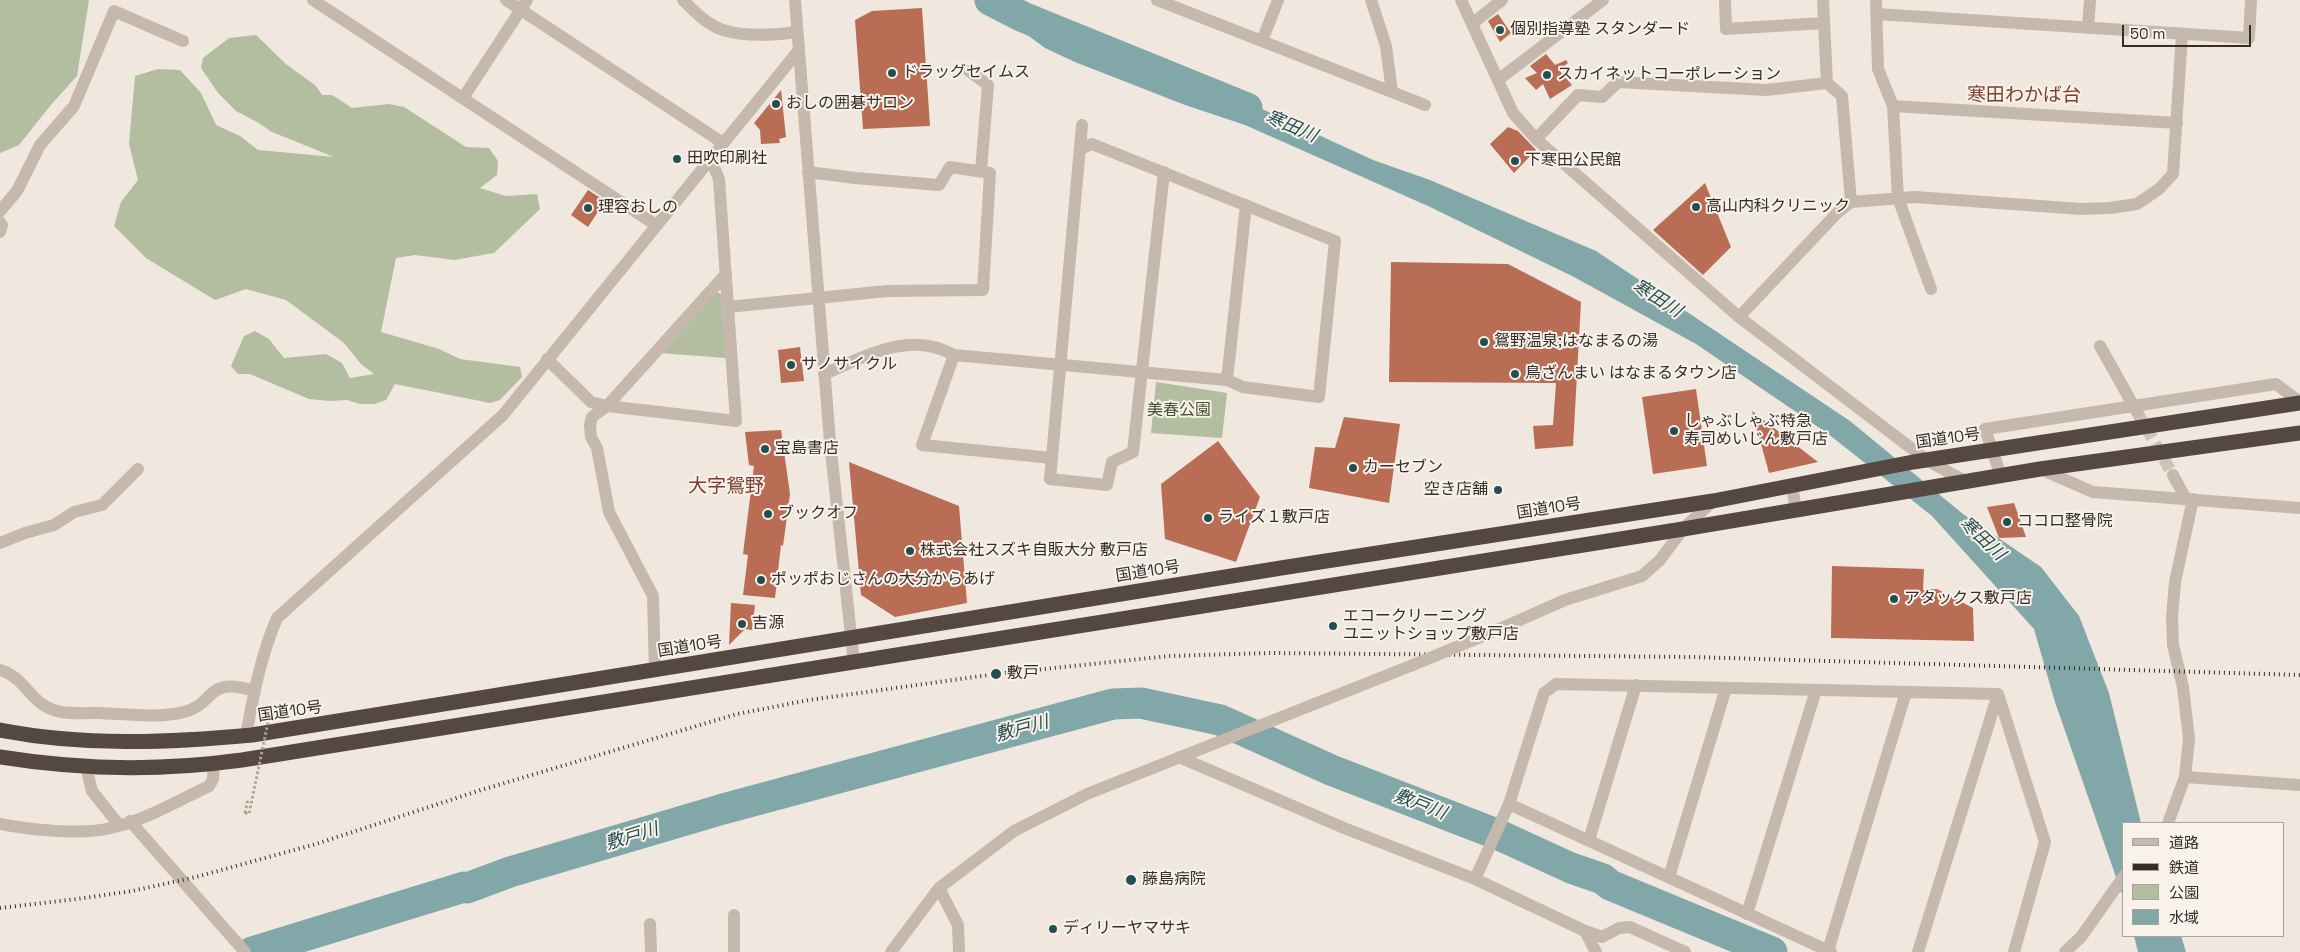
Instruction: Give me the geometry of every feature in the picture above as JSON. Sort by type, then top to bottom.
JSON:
[{"type":"highway","name":"国道10号","points":[[0,730],[51,737],[105,741],[172,742],[246,736],[1272,570],[1713,501],[1920,461],[2300,403]]},
{"type":"highway","points":[[0,757],[52,765],[86,767],[143,768],[214,764],[1683,530],[2040,469],[2300,433]]},
{"type":"street","points":[[314,0],[656,225]]},
{"type":"street","points":[[506,0],[524,5],[723,143]]},
{"type":"street","points":[[682,0],[700,16],[724,30],[774,34],[797,32]]},
{"type":"street","points":[[795,0],[824,374],[854,663]]},
{"type":"street","points":[[1157,0],[1186,5],[1262,41],[1425,105]]},
{"type":"street","points":[[1262,41],[1278,0]]},
{"type":"street","points":[[1371,0],[1386,46],[1392,92]]},
{"type":"street","points":[[1461,0],[1513,113],[1536,139],[1740,317],[1920,461],[1967,482]]},
{"type":"street","points":[[1473,23],[1502,0]]},
{"type":"street","points":[[1498,80],[1603,0]]},
{"type":"street","points":[[1725,0],[1726,29],[1824,23]]},
{"type":"street","points":[[1823,0],[1827,83],[1842,96],[1851,202]]},
{"type":"street","points":[[1876,0],[1878,69],[1892,106],[1898,198],[1931,289]]},
{"type":"street","points":[[2088,28],[2090,0]]},
{"type":"street","points":[[1876,14],[2249,38],[2252,0]]},
{"type":"street","points":[[463,98],[524,5]]},
{"type":"street","points":[[0,212],[17,191],[40,145],[74,106],[114,11],[183,42]]},
{"type":"street","points":[[1740,317],[1838,212],[1851,202],[1915,197],[2081,209],[2137,204],[2159,189],[2173,174],[2182,34]]},
{"type":"street","points":[[246,736],[269,638],[278,618],[503,415],[799,50]]},
{"type":"street","points":[[969,72],[988,85],[981,171]]},
{"type":"street","points":[[1536,139],[1578,95],[1602,97],[1618,82],[1766,90],[1827,83]]},
{"type":"street","points":[[1892,106],[2176,123]]},
{"type":"street","points":[[1082,125],[1050,479],[1107,485],[1112,462],[1133,452],[1164,172]]},
{"type":"street","points":[[824,374],[880,351],[907,344],[929,344],[954,355],[1226,380],[1243,387],[1319,397],[1335,241],[1092,144],[1080,149]]},
{"type":"street","points":[[547,359],[591,402],[608,406],[736,421],[719,179],[710,158]]},
{"type":"street","points":[[728,307],[888,291],[983,290],[990,173],[950,167],[939,185],[836,177],[808,172]]},
{"type":"street","points":[[1226,380],[1246,205]]},
{"type":"street","points":[[0,222],[2,225],[0,232]]},
{"type":"street","points":[[656,671],[653,596],[609,512],[590,425],[592,417],[608,406],[726,274]]},
{"type":"street","points":[[2100,346],[2135,409]]},
{"type":"street","points":[[954,355],[922,445],[1052,458]]},
{"type":"street","points":[[2001,476],[1985,429],[2135,409],[2276,384],[2300,403]]},
{"type":"street","points":[[0,543],[25,533],[54,525],[74,512],[102,505],[138,469]]},
{"type":"street","points":[[2040,469],[2094,492],[2300,508]]},
{"type":"street","points":[[2168,822],[2186,777],[2189,739],[2183,687],[2173,645],[2172,617],[2175,582],[2190,499],[2173,475]]},
{"type":"street","points":[[1792,486],[1796,510]]},
{"type":"street","points":[[891,952],[939,888],[1014,831],[1086,794],[1413,665],[1565,600],[1642,576],[1660,560],[1683,530],[1713,501]]},
{"type":"street","points":[[0,670],[15,676],[38,703],[61,712],[136,715],[178,713],[195,707],[212,692],[223,687],[237,686],[255,692]]},
{"type":"street","points":[[1475,879],[1510,804],[1544,693],[1556,684],[1998,694]]},
{"type":"street","points":[[1589,840],[1636,685]]},
{"type":"street","points":[[1669,877],[1726,688]]},
{"type":"street","points":[[1747,914],[1816,690]]},
{"type":"street","points":[[1510,804],[1829,952],[1906,692]]},
{"type":"street","points":[[1918,952],[1998,694]]},
{"type":"street","points":[[1998,694],[2045,842],[2014,952]]},
{"type":"street","points":[[1179,757],[1344,828],[1475,879],[1585,932],[1602,937],[1618,928],[1630,927],[1684,952]]},
{"type":"street","points":[[0,824],[72,831],[110,828],[209,786],[213,779],[214,764]]},
{"type":"street","points":[[86,767],[92,790],[245,952]]},
{"type":"street","points":[[2186,777],[2300,785]]},
{"type":"street","points":[[2065,952],[2081,937],[2121,879]]},
{"type":"street","points":[[939,888],[958,925],[959,952]]},
{"type":"street","points":[[734,915],[734,952]]},
{"type":"street","points":[[650,924],[651,952]]},
{"type":"street","points":[[1585,932],[1596,952]]},
{"type":"path","points":[[248,799],[245,813],[249,814],[270,713],[264,711]]},
{"type":"green space","points":[[0,0],[89,0],[77,76],[19,145],[0,153]]},
{"type":"green space","points":[[256,35],[286,64],[316,86],[322,95],[332,95],[352,108],[389,104],[404,107],[466,147],[489,148],[498,161],[497,175],[480,188],[506,196],[537,194],[540,209],[494,253],[454,260],[415,255],[396,258],[381,332],[439,349],[460,359],[520,367],[522,377],[500,400],[490,403],[395,384],[386,400],[374,404],[360,404],[347,400],[309,399],[250,374],[238,374],[231,366],[244,336],[255,331],[269,339],[284,358],[326,354],[342,363],[350,378],[374,374],[361,364],[344,343],[286,300],[246,289],[215,300],[146,258],[114,226],[121,202],[138,180],[129,144],[135,76],[158,69],[180,70],[201,93],[216,125],[240,136],[258,150],[334,157],[272,132],[236,111],[218,93],[201,68],[203,58],[229,38]]},
{"type":"green space","points":[[715,291],[721,294],[726,358],[659,353]]},
{"type":"green space","name":"美春公園","points":[[1156,382],[1227,393],[1222,438],[1151,433]]},
{"type":"water","points":[[980,0],[989,0],[1049,38],[1157,85],[1224,94],[1249,103],[1373,160],[1430,180],[1596,251],[1850,421],[1963,514],[2041,567],[2079,616],[2109,693],[2141,822],[2122,822],[2122,894],[2055,702],[2034,629],[1932,516],[1827,433],[1696,344],[1574,277],[1428,206],[1245,125],[1185,105],[1075,62],[1045,48]]},
{"type":"water","points":[[2134,937],[2181,937],[2186,952],[2138,952]]},
{"type":"building","name":"ドラッグセイムス","points":[[922,8],[930,126],[863,129],[855,20],[872,11]]},
{"type":"building","name":"個別指導塾 スタンダード","points":[[1498,14],[1511,33],[1500,42],[1488,21]]},
{"type":"building","name":"スカイネットコーポレーション","points":[[1546,54],[1555,65],[1566,60],[1568,63],[1559,70],[1572,85],[1550,99],[1543,84],[1536,90],[1525,78],[1537,73],[1530,66]]},
{"type":"building","name":"おしの囲碁サロン","points":[[781,90],[786,137],[779,139],[780,143],[761,144],[760,130],[754,123]]},
{"type":"building","name":"下寒田公民館","points":[[1508,127],[1518,131],[1536,150],[1514,173],[1490,144]]},
{"type":"building","name":"高山内科クリニック","points":[[1705,183],[1731,247],[1703,275],[1653,230]]},
{"type":"building","name":"理容おしの","points":[[588,190],[605,201],[588,227],[571,215]]},
{"type":"building","name":"鴛野温泉;はなまるの湯","points":[[1391,262],[1508,264],[1581,302],[1573,446],[1535,449],[1533,426],[1553,425],[1556,383],[1389,382]]},
{"type":"building","name":"サノサイクル","points":[[800,347],[804,381],[781,383],[778,350]]},
{"type":"building","name":"しゃぶしゃぶ特急 寿司めいじん敷戸店","points":[[1696,389],[1707,466],[1653,474],[1642,397]]},
{"type":"building","points":[[1752,411],[1818,462],[1769,473]]},
{"type":"building","name":"カーセブン","points":[[1344,417],[1400,424],[1389,503],[1309,488],[1315,447],[1335,448]]},
{"type":"building","points":[[781,430],[790,494],[783,546],[781,545],[775,598],[743,595],[748,555],[743,554],[754,466],[749,465],[745,432]]},
{"type":"building","name":"ライズ１敷戸店","points":[[1218,441],[1260,497],[1236,562],[1165,539],[1161,484]]},
{"type":"building","name":"株式会社スズキ自販大分 敷戸店","points":[[849,462],[959,506],[967,603],[895,617],[861,595]]},
{"type":"building","name":"ココロ整骨院","points":[[2014,503],[2026,537],[1999,538],[1987,507]]},
{"type":"building","name":"アタックス敷戸店","points":[[1832,566],[1924,569],[1923,590],[1937,589],[1973,608],[1974,641],[1831,638]]},
{"type":"building","name":"吉源","points":[[731,603],[755,605],[752,630],[745,629],[729,645]]},
{"type":"waterway","name":"寒田川","points":[[990,0],[1023,17],[1247,108]]},
{"type":"waterway","name":"敷戸川","points":[[252,952],[464,887],[467,888],[510,872],[723,809],[1113,704],[1141,703],[1220,720],[1331,770],[1499,835],[1571,868],[1603,879],[1610,885],[1772,952]]},
{"type":"tunnel","points":[[2137,412],[2173,475]]},
{"type":"railway","points":[[0,908],[132,891],[196,877],[316,844],[481,790],[737,714],[809,700],[996,674],[1169,656],[1270,653],[1693,657],[2300,675]]},
{"type":"place","name":"個別指導塾 スタンダード","points":[[1500,30]]},
{"type":"place","name":"ドラッグセイムス","points":[[892,73]]},
{"type":"place","name":"スカイネットコーポレーション","points":[[1547,75]]},
{"type":"place","name":"おしの囲碁サロン","points":[[776,104]]},
{"type":"place","name":"田吹印刷社","points":[[677,159]]},
{"type":"place","name":"下寒田公民館","points":[[1515,161]]},
{"type":"place","name":"高山内科クリニック","points":[[1696,207]]},
{"type":"place","name":"理容おしの","points":[[588,208]]},
{"type":"place","name":"鴛野温泉;はなまるの湯","points":[[1484,342]]},
{"type":"place","name":"サノサイクル","points":[[791,365]]},
{"type":"place","name":"鳥ざんまい はなまるタウン店","points":[[1515,374]]},
{"type":"place","name":"しゃぶしゃぶ特急 寿司めいじん敷戸店","points":[[1674,431]]},
{"type":"place","name":"宝島書店","points":[[765,449]]},
{"type":"place","name":"カーセブン","points":[[1353,468]]},
{"type":"place","name":"空き店舗","points":[[1498,490]]},
{"type":"place","name":"ブックオフ","points":[[768,514]]},
{"type":"place","name":"ライズ１敷戸店","points":[[1208,518]]},
{"type":"place","name":"ココロ整骨院","points":[[2007,522]]},
{"type":"place","name":"株式会社スズキ自販大分 敷戸店","points":[[910,551]]},
{"type":"place","name":"ポッポおじさんの大分からあげ","points":[[761,580]]},
{"type":"place","name":"アタックス敷戸店","points":[[1894,599]]},
{"type":"place","name":"吉源","points":[[742,624]]},
{"type":"place","name":"エコークリーニング ユニットショップ敷戸店","points":[[1333,626]]},
{"type":"place","name":"敷戸","points":[[996,674]]},
{"type":"place","name":"藤島病院","points":[[1131,880]]},
{"type":"place","name":"ディリーヤマサキ","points":[[1053,929]]},
{"type":"district","name":"寒田わかば台","points":[[2024,96]]},
{"type":"district","name":"大字鴛野","points":[[726,487]]}]
